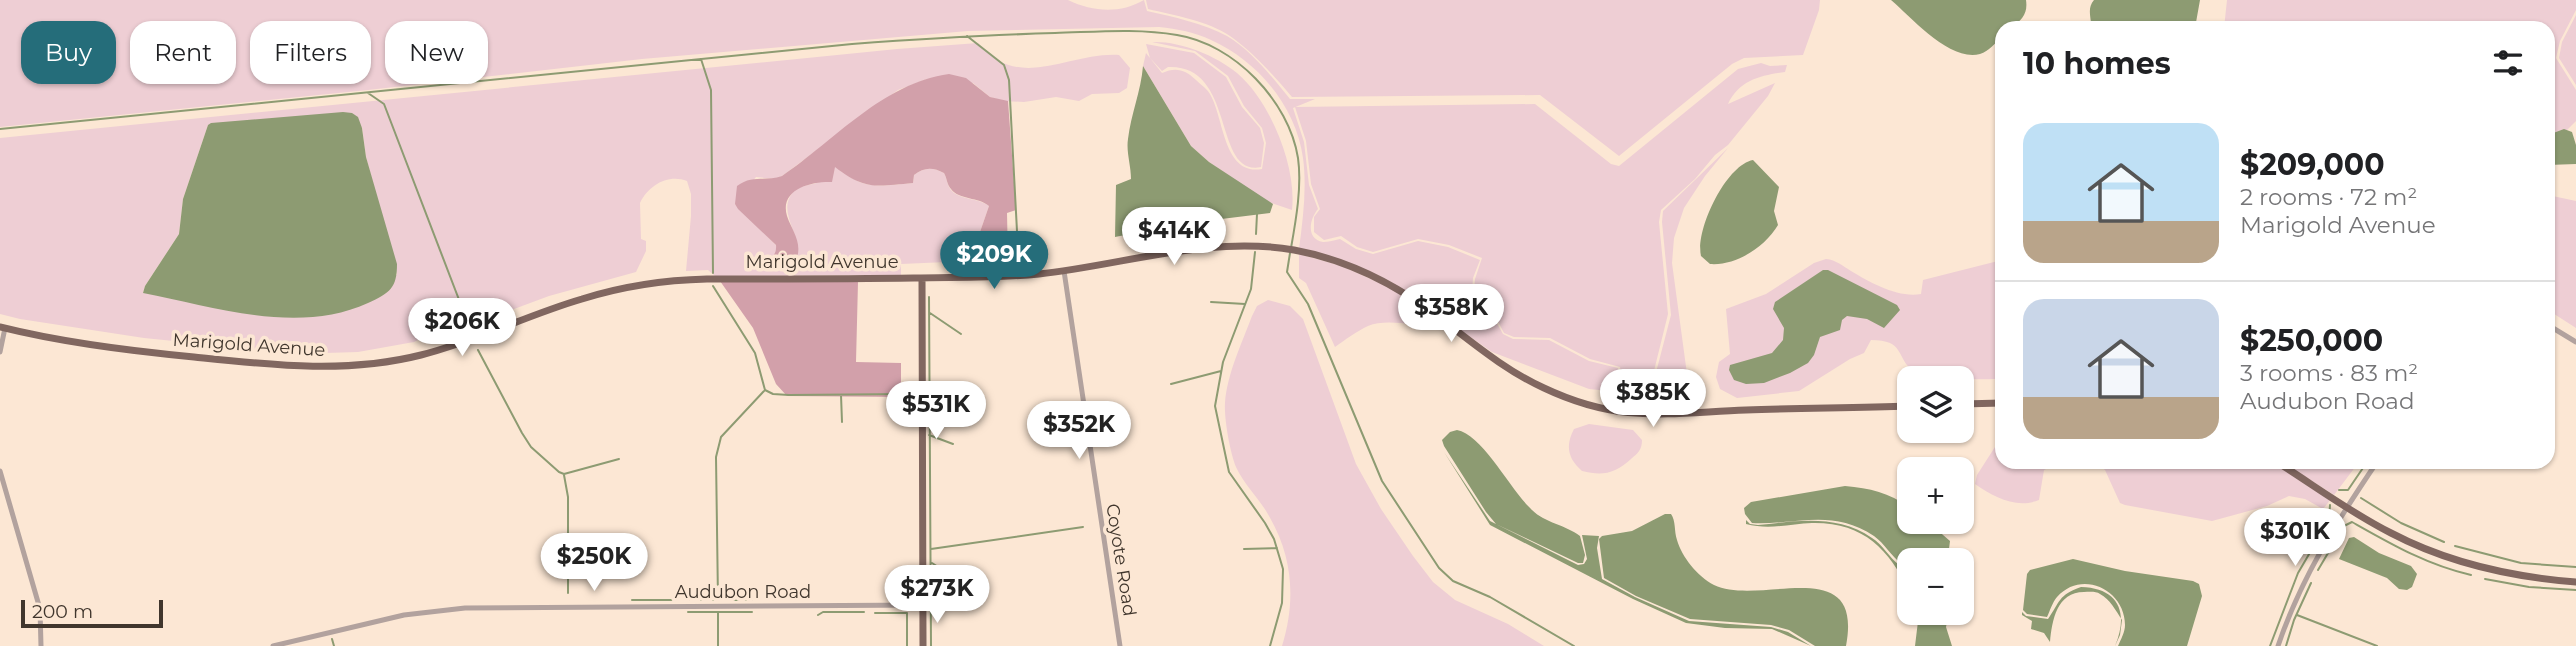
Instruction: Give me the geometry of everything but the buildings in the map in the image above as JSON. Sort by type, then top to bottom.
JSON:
[{"type":"main road","name":"Marigold Avenue","points":[[3,328],[159,354],[288,366],[338,367],[381,363],[428,353],[472,340],[581,299],[649,284],[707,279],[1008,276],[1063,271],[1204,248],[1234,246],[1298,251],[1381,279],[1528,380],[1561,396],[1611,411],[1669,415],[1717,411],[1897,406]]},
{"type":"main road","points":[[922,278],[923,646]]},
{"type":"main road","points":[[1974,404],[1995,403]]},
{"type":"main road","points":[[2288,469],[2389,533],[2443,556],[2491,569],[2576,582]]},
{"type":"street","name":"Coyote Road","points":[[1063,271],[1120,646]]},
{"type":"street","points":[[0,352],[3,328]]},
{"type":"street","points":[[2555,329],[2576,342]]},
{"type":"street","points":[[2278,646],[2308,571],[2371,469]]},
{"type":"street","points":[[0,471],[40,609],[41,646]]},
{"type":"street","name":"Audubon Road","points":[[273,646],[404,615],[466,608],[923,605]]},
{"type":"shaded area","points":[[0,0],[1068,0],[1106,10],[1126,8],[1144,0],[1147,11],[1208,27],[1236,42],[1261,65],[1290,99],[1315,99],[1293,108],[1304,142],[1309,185],[1318,209],[1311,228],[1311,233],[1317,240],[1325,242],[1340,239],[1356,249],[1373,254],[1418,241],[1448,247],[1480,260],[1473,278],[1472,292],[1490,311],[1503,334],[1513,339],[1549,340],[1589,361],[1618,368],[1621,388],[1638,397],[1653,384],[1671,315],[1663,211],[1728,148],[1684,208],[1674,238],[1672,263],[1692,411],[1669,412],[1609,391],[1589,389],[1492,352],[1391,282],[1299,249],[1305,181],[1299,139],[1292,121],[1272,88],[1244,60],[1211,40],[1186,31],[1159,27],[968,31],[642,59],[488,76],[488,21],[385,21],[385,84],[421,84],[0,127]]},
{"type":"shaded area","points":[[1146,0],[1820,0],[1803,55],[1744,58],[1732,64],[1619,156],[1540,95],[1292,97],[1255,57],[1230,36],[1201,22],[1148,9]]},
{"type":"shaded area","points":[[1891,0],[2026,0],[2025,13],[2019,21],[1995,21],[1995,44],[1980,54],[1968,55],[1956,51],[1920,27]]},
{"type":"shaded area","points":[[2094,0],[2200,0],[2196,21],[2091,21]]},
{"type":"shaded area","points":[[2227,0],[2576,0],[2576,10],[2560,41],[2556,58],[2576,90],[2576,121],[2567,130],[2555,134],[2555,21],[2225,21]]},
{"type":"shaded area","points":[[2576,15],[2576,85],[2559,58],[2562,42]]},
{"type":"shaded area","points":[[1152,42],[1174,44],[1208,55],[1228,66],[1249,85],[1279,136],[1290,174],[1292,210],[1266,201],[1209,162],[1191,146],[1143,66],[1146,53],[1162,73],[1176,70],[1192,76],[1211,96],[1233,155],[1240,164],[1249,169],[1262,169],[1266,143],[1262,128],[1244,106],[1228,76],[1195,51]]},
{"type":"shaded area","points":[[978,43],[994,58],[1010,66],[1045,67],[1119,55],[1130,68],[1127,88],[1119,93],[1092,94],[1079,101],[1056,97],[1024,102],[1003,101],[990,97],[973,83],[927,79],[898,90],[782,176],[775,179],[756,177],[735,204],[776,245],[773,256],[763,261],[797,258],[798,249],[787,207],[789,199],[797,189],[819,182],[835,166],[855,180],[880,186],[913,183],[914,175],[918,172],[925,169],[936,170],[944,173],[955,193],[989,206],[970,261],[901,264],[901,275],[715,276],[708,270],[686,271],[691,194],[687,181],[673,179],[654,186],[640,203],[641,239],[646,241],[646,251],[636,272],[549,296],[446,334],[430,334],[414,342],[358,352],[325,353],[233,347],[144,338],[0,314],[0,138]],"holes":[[[208,125],[362,127],[366,157],[397,275],[143,293],[179,234],[183,199]]]},
{"type":"shaded area","points":[[1146,44],[1194,53],[1226,77],[1242,107],[1260,128],[1264,143],[1261,167],[1246,165],[1236,155],[1215,100],[1205,83],[1190,71],[1168,67],[1162,71],[1150,58]]},
{"type":"shaded area","points":[[1761,63],[1770,66],[1787,65],[1785,72],[1759,77],[1738,89],[1728,104],[1775,83],[1768,96],[1728,145],[1661,210],[1659,222],[1668,314],[1651,383],[1638,395],[1623,387],[1620,367],[1590,359],[1550,338],[1514,337],[1504,333],[1492,310],[1474,291],[1482,258],[1449,245],[1418,239],[1373,252],[1357,247],[1341,236],[1324,240],[1314,232],[1314,217],[1320,209],[1311,184],[1306,141],[1295,107],[1535,104],[1611,164],[1619,166],[1738,69]]},
{"type":"shaded area","points":[[1143,66],[1191,146],[1209,162],[1273,204],[1270,213],[1181,224],[1115,237],[1116,185],[1131,179],[1128,139]]},
{"type":"shaded area","points":[[949,74],[966,78],[990,97],[1008,101],[1016,210],[1007,213],[1008,261],[970,261],[989,206],[955,193],[944,173],[925,169],[914,175],[913,183],[872,185],[855,180],[835,167],[832,182],[799,188],[788,199],[787,216],[797,241],[797,258],[779,265],[760,262],[772,257],[776,245],[738,209],[735,204],[737,186],[748,180],[782,176],[881,101],[925,79]]},
{"type":"shaded area","points":[[343,112],[358,117],[362,128],[366,157],[397,264],[396,279],[387,293],[341,312],[285,318],[227,311],[143,293],[179,234],[183,199],[208,125]]},
{"type":"shaded area","points":[[2564,129],[2572,132],[2576,145],[2576,164],[2555,165],[2555,132]]},
{"type":"shaded area","points":[[1753,160],[1779,187],[1774,211],[1778,225],[1766,241],[1749,254],[1730,262],[1710,264],[1701,256],[1700,245],[1708,216],[1723,186],[1733,173]]},
{"type":"shaded area","points":[[2555,196],[2576,201],[2576,328],[2555,314]]},
{"type":"shaded area","points":[[1299,254],[1342,266],[1395,290],[1446,326],[1377,324],[1360,330],[1335,347],[1306,283],[1299,278]]},
{"type":"shaded area","points":[[1826,259],[1885,288],[1912,295],[1921,294],[1923,280],[1995,262],[1995,379],[1974,379],[1974,366],[1908,366],[1895,346],[1871,340],[1864,353],[1799,391],[1737,398],[1720,389],[1716,377],[1719,362],[1730,354],[1726,309],[1766,294],[1814,263]]},
{"type":"shaded area","points":[[1823,270],[1828,270],[1897,305],[1900,310],[1884,328],[1867,319],[1847,316],[1842,320],[1840,330],[1820,337],[1808,363],[1790,373],[1764,383],[1746,384],[1734,380],[1729,370],[1730,365],[1772,353],[1783,340],[1784,328],[1773,309],[1775,302]]},
{"type":"shaded area","points":[[720,281],[858,282],[856,362],[901,363],[901,397],[787,396],[776,384],[753,328]]},
{"type":"shaded area","points":[[1268,300],[1290,306],[1303,319],[1356,464],[1381,509],[1433,582],[1455,600],[1508,624],[1544,646],[1282,646],[1290,596],[1287,563],[1269,516],[1236,467],[1225,410],[1226,392],[1232,370],[1252,316],[1257,306]]},
{"type":"shaded area","points":[[1589,424],[1633,430],[1642,440],[1640,449],[1614,471],[1582,471],[1571,457],[1569,441],[1574,429]]},
{"type":"shaded area","points":[[1457,430],[1467,434],[1487,452],[1532,510],[1580,536],[1585,555],[1583,563],[1496,524],[1444,446],[1442,440],[1450,432]]},
{"type":"shaded area","points":[[1995,447],[1995,469],[2046,469],[2039,500],[2022,503],[1998,497],[1975,484],[1977,475]]},
{"type":"shaded area","points":[[1444,452],[1490,521],[1578,565],[1584,564],[1587,559],[1582,535],[1599,536],[1597,548],[1602,579],[1635,597],[1689,621],[1771,627],[1788,632],[1811,646],[1772,629],[1725,628],[1686,623],[1633,599],[1490,525]]},
{"type":"shaded area","points":[[2283,469],[2331,499],[2323,509],[2305,499],[2289,496],[2267,506],[2212,521],[2120,503],[2105,470]]},
{"type":"shaded area","points":[[2293,469],[2354,469],[2334,495]]},
{"type":"shaded area","points":[[1845,486],[1863,488],[1897,500],[1897,534],[1942,534],[1950,541],[1949,548],[1897,548],[1897,560],[1874,536],[1844,522],[1814,520],[1752,523],[1744,508],[1751,502]]},
{"type":"shaded area","points":[[1665,514],[1671,514],[1673,517],[1677,540],[1686,559],[1702,577],[1714,585],[1734,590],[1804,588],[1824,591],[1839,599],[1847,617],[1846,646],[1815,646],[1789,630],[1771,625],[1690,619],[1636,596],[1604,578],[1599,539],[1602,536],[1632,531]]},
{"type":"shaded area","points":[[1746,520],[1750,524],[1758,525],[1817,521],[1845,525],[1876,541],[1897,563],[1897,570],[1872,541],[1846,527],[1812,523],[1763,527],[1746,524]]},
{"type":"shaded area","points":[[2354,537],[2379,553],[2411,566],[2417,574],[2412,587],[2407,590],[2399,589],[2387,578],[2339,559],[2349,538]]},
{"type":"shaded area","points":[[2073,559],[2199,584],[2202,596],[2187,646],[2118,646],[2125,628],[2123,613],[2110,593],[2090,584],[2067,589],[2055,599],[2047,617],[2027,614],[2023,610],[2027,574],[2030,570]]},
{"type":"shaded area","points":[[2081,587],[2094,588],[2112,597],[2118,605],[2121,618],[2104,596],[2090,592],[2075,593],[2062,602],[2058,609],[2050,642],[2044,633],[2031,629],[2032,621],[2022,615],[2022,612],[2026,616],[2048,619],[2064,596]]},
{"type":"shaded area","points":[[1918,625],[1946,625],[1952,646],[1915,646]]},
{"type":"waterway","points":[[0,129],[852,44],[1030,34],[1116,31],[1162,33],[1198,41],[1219,50],[1256,78],[1271,96],[1293,137],[1298,158],[1298,203],[1291,248]]},
{"type":"waterway","points":[[967,36],[1004,65],[1009,80],[1019,269]]},
{"type":"waterway","points":[[701,59],[711,90],[713,273]]},
{"type":"waterway","points":[[368,93],[384,104],[471,331]]},
{"type":"waterway","points":[[1256,234],[1257,214]]},
{"type":"waterway","points":[[1255,252],[1251,289],[1223,362],[1215,406],[1229,472],[1274,539],[1283,569],[1282,603],[1270,646]]},
{"type":"waterway","points":[[1290,253],[1287,272],[1308,304],[1382,481],[1439,568],[1453,581],[1490,597],[1574,646]]},
{"type":"waterway","points":[[713,286],[755,353],[765,390],[773,394],[789,395],[905,394]]},
{"type":"waterway","points":[[929,297],[931,646]]},
{"type":"waterway","points":[[1211,302],[1245,304]]},
{"type":"waterway","points":[[930,313],[961,334]]},
{"type":"waterway","points":[[478,350],[531,447],[559,472],[564,474],[619,459]]},
{"type":"waterway","points":[[1171,384],[1221,371]]},
{"type":"waterway","points":[[718,600],[716,457],[721,437],[764,391]]},
{"type":"waterway","points":[[841,395],[842,422]]},
{"type":"waterway","points":[[929,435],[953,444]]},
{"type":"waterway","points":[[2339,490],[2348,490],[2362,469]]},
{"type":"waterway","points":[[564,475],[568,497],[568,593]]},
{"type":"waterway","points":[[2361,498],[2401,523],[2444,542]]},
{"type":"waterway","points":[[2270,646],[2298,573],[2329,520],[2330,505]]},
{"type":"waterway","points":[[2318,570],[2344,526],[2352,522],[2424,560],[2471,575]]},
{"type":"waterway","points":[[931,549],[1083,527]]},
{"type":"waterway","points":[[2455,546],[2521,563],[2576,567]]},
{"type":"waterway","points":[[1244,549],[1277,548]]},
{"type":"waterway","points":[[932,563],[969,587]]},
{"type":"waterway","points":[[2485,579],[2529,587],[2576,590]]},
{"type":"waterway","points":[[2286,646],[2294,620],[2311,583]]},
{"type":"waterway","points":[[632,600],[676,600]]},
{"type":"waterway","points":[[687,600],[752,600]]},
{"type":"waterway","points":[[688,612],[752,612]]},
{"type":"waterway","points":[[818,615],[823,612],[864,612]]},
{"type":"waterway","points":[[718,613],[718,646]]},
{"type":"waterway","points":[[875,613],[907,613],[907,646]]},
{"type":"waterway","points":[[2297,615],[2377,646]]},
{"type":"waterway","points":[[332,639],[334,646]]}]
